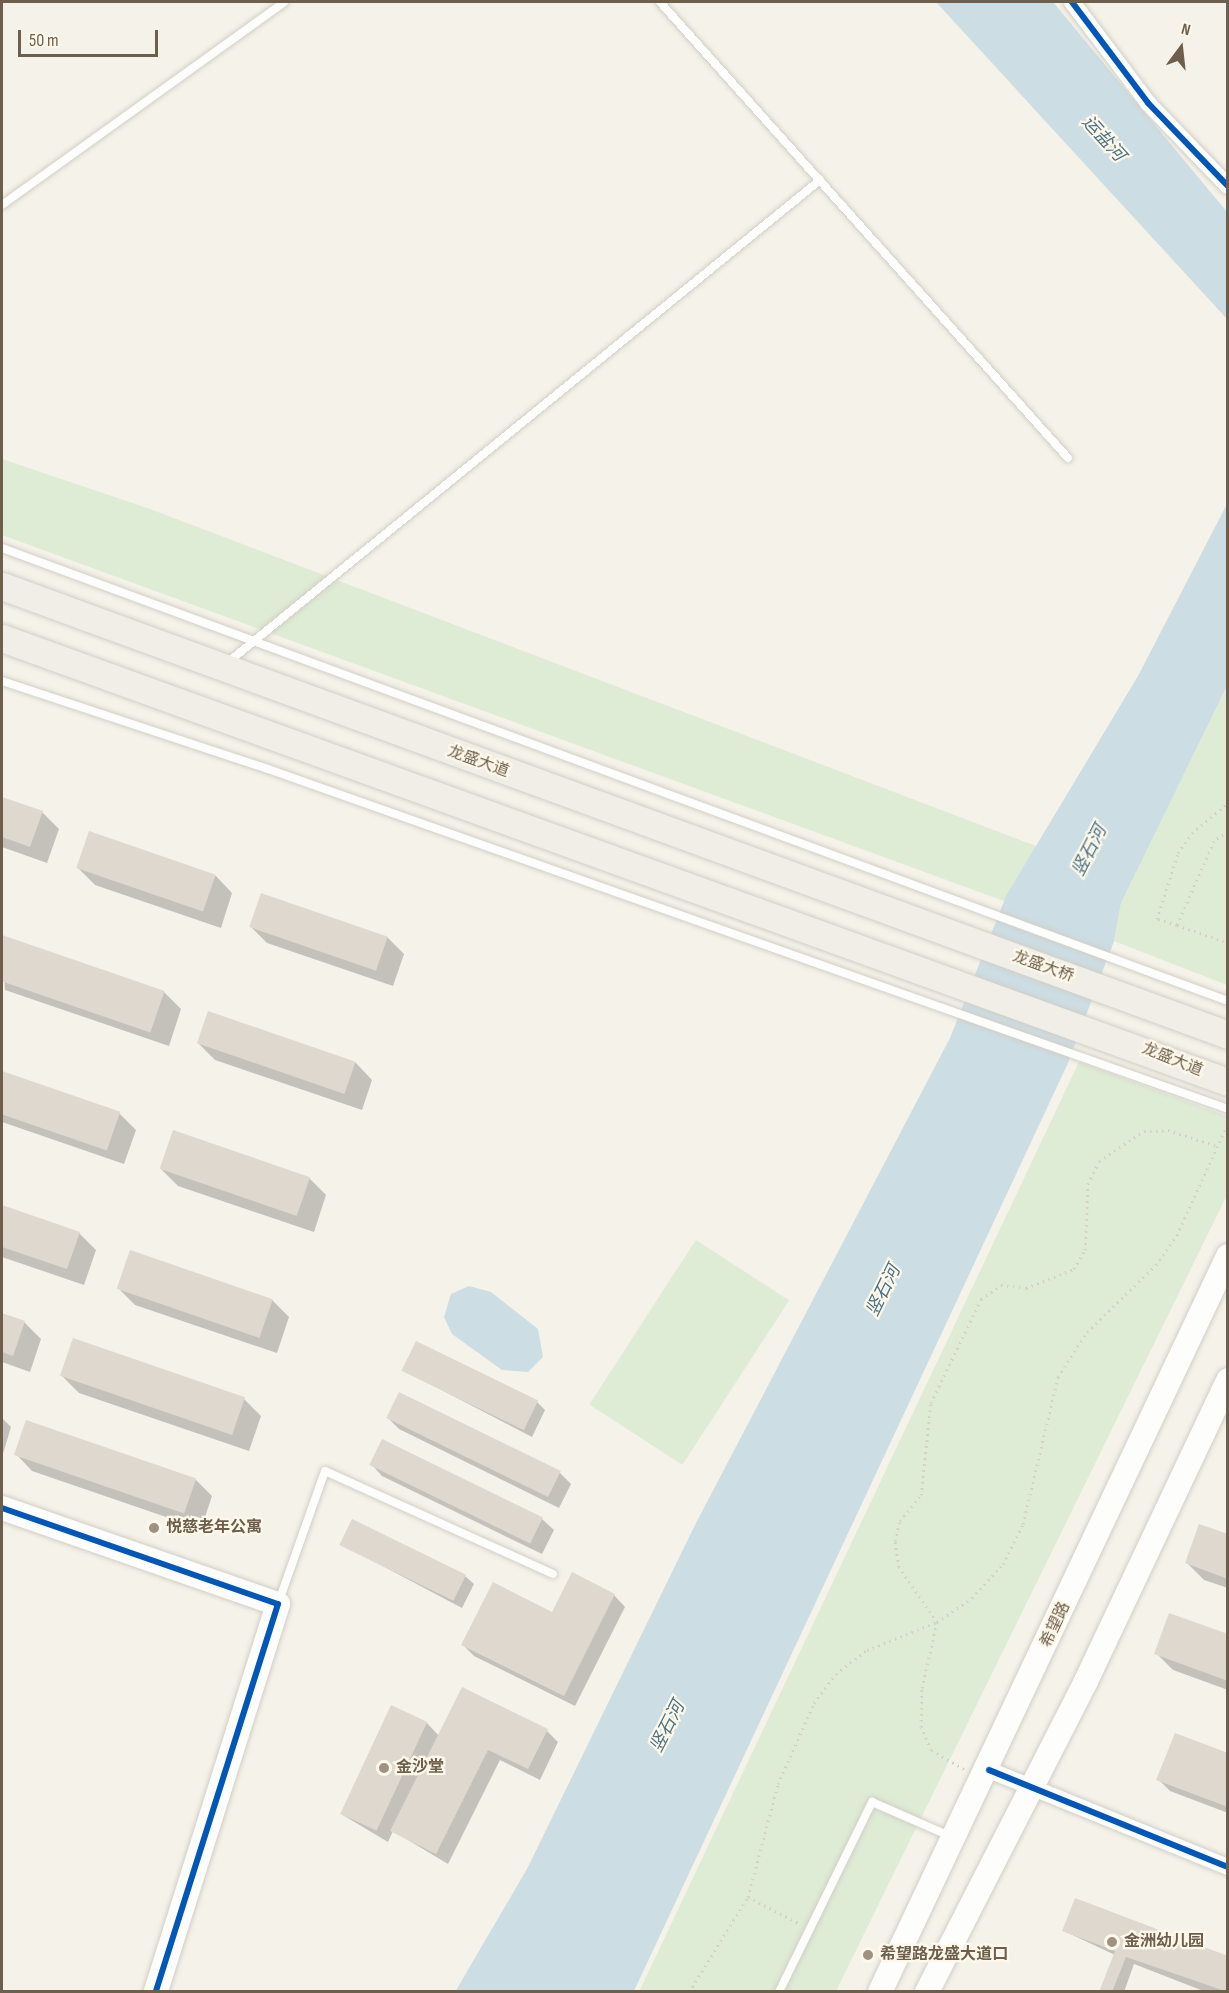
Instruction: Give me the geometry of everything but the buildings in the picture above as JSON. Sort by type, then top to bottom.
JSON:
[{"type":"main road","name":"龙盛大道","points":[[2,586],[956,936]]},
{"type":"main road","name":"龙盛大道","points":[[2,638],[1117,1038],[1227,1082]]},
{"type":"main road","name":"龙盛大桥","points":[[956,936],[1131,998],[1227,1035]]},
{"type":"main road","name":"希望路","points":[[880,1992],[986,1775],[1227,1256]]},
{"type":"main road","points":[[927,1992],[1030,1789],[1227,1380]]},
{"type":"main road","points":[[2,1508],[278,1604],[156,1992]]},
{"type":"street","points":[[1072,2],[1148,103],[1227,186]]},
{"type":"street","points":[[986,1775],[1030,1789],[1227,1867]]},
{"type":"lane","points":[[2,206],[284,2]]},
{"type":"lane","points":[[660,2],[1068,458]]},
{"type":"lane","points":[[222,668],[820,180]]},
{"type":"lane","points":[[2,548],[1227,1001]]},
{"type":"lane","points":[[2,681],[268,769],[1227,1109]]},
{"type":"lane","points":[[278,1604],[325,1471],[553,1574]]},
{"type":"lane","points":[[778,1992],[872,1802],[955,1839]]},
{"type":"path","points":[[1227,803],[1192,833],[1178,853],[1157,919],[1227,943]]},
{"type":"path","points":[[1177,925],[1214,841],[1227,831]]},
{"type":"path","points":[[689,1992],[748,1897],[778,1784],[814,1703],[836,1674],[867,1650],[936,1622],[972,1598],[1003,1564],[1023,1524],[1058,1377],[1087,1332],[1162,1257],[1227,1122]]},
{"type":"path","points":[[986,1775],[931,1750],[921,1727],[922,1688],[936,1622],[900,1566],[895,1541],[900,1521],[921,1495],[931,1403],[981,1299],[1001,1285],[1026,1288],[1074,1269],[1085,1250],[1088,1184],[1099,1161],[1117,1144],[1144,1131],[1168,1130],[1217,1146]]},
{"type":"path","points":[[748,1897],[810,1929]]},
{"type":"green space","points":[[2,459],[150,509],[1036,846],[1004,901],[2,535]]},
{"type":"green space","points":[[1227,686],[1227,985],[1114,941],[1121,903]]},
{"type":"green space","points":[[1079,1062],[1227,1116],[1227,1195],[836,1991],[639,1992]]},
{"type":"green space","points":[[696,1240],[789,1300],[682,1465],[589,1404]]},
{"type":"water","name":"运盐河","points":[[936,2],[1053,2],[1227,212],[1227,319]]},
{"type":"water","name":"竖石河","points":[[1227,504],[1227,686],[1121,903],[1114,941],[1068,1063],[634,1991],[455,1992],[527,1869],[696,1523],[950,1038],[1006,896],[1138,676]]},
{"type":"water","points":[[469,1286],[491,1292],[538,1329],[543,1357],[528,1372],[502,1370],[452,1334],[444,1317],[451,1294]]},
{"type":"cycle path","points":[[1072,2],[1148,103],[1228,186]]},
{"type":"cycle path","points":[[2,1508],[278,1604],[156,1992]]},
{"type":"cycle path","points":[[989,1770],[1228,1867]]},
{"type":"place","name":"悦慈老年公寓","points":[[154,1528]]},
{"type":"place","name":"金沙堂","points":[[384,1768]]},
{"type":"place","name":"金洲幼儿园","points":[[1112,1942]]},
{"type":"place","name":"希望路龙盛大道口","points":[[868,1955]]}]
